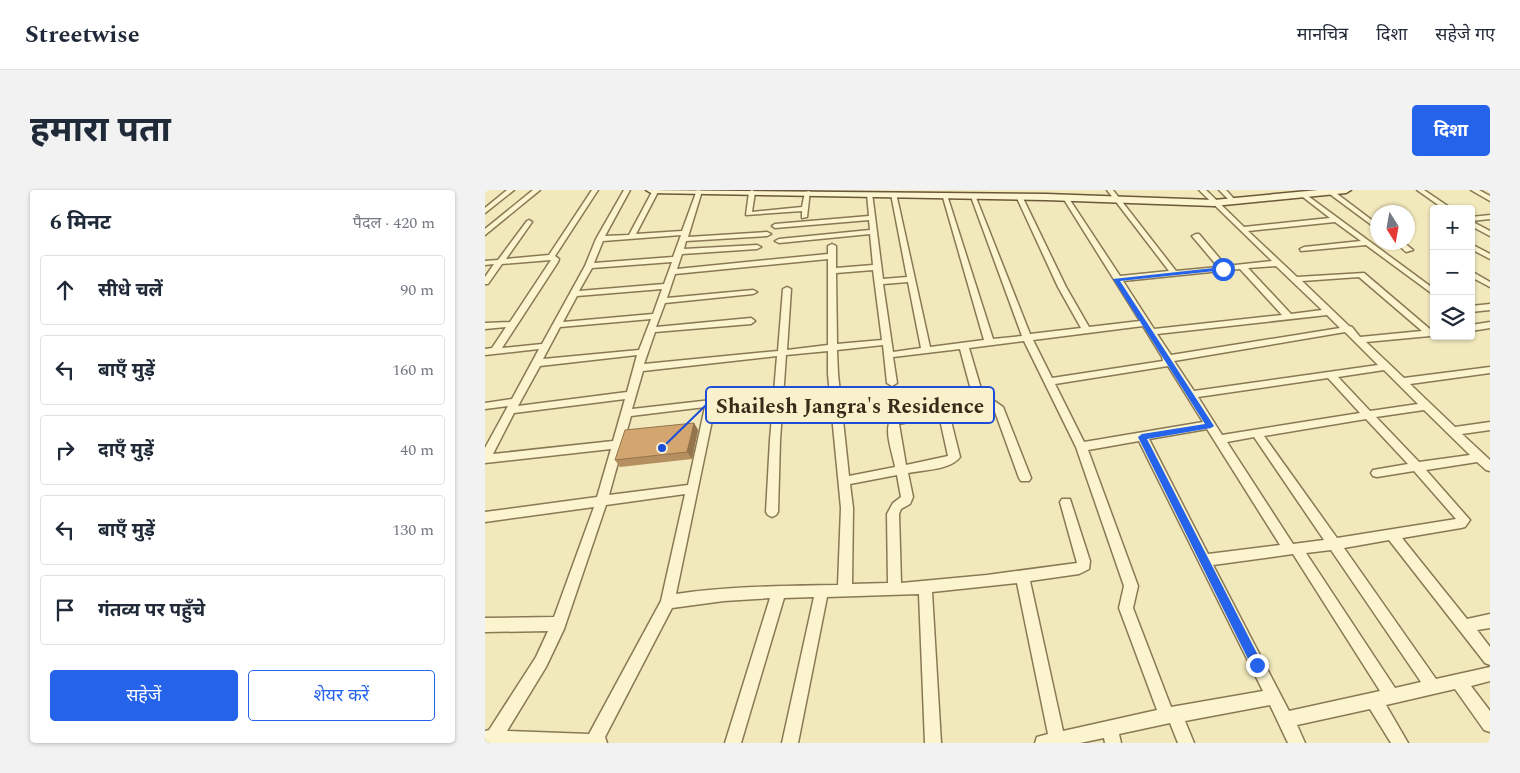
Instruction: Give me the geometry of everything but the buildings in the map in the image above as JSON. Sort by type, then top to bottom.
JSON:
[{"type":"street","points":[[486,209],[511,190]]},
{"type":"street","points":[[485,233],[537,190]]},
{"type":"street","points":[[551,257],[595,190]]},
{"type":"street","points":[[619,444],[485,458],[489,443],[513,406],[589,266],[600,239],[627,190]]},
{"type":"street","points":[[651,190],[944,195],[955,193],[972,196],[1015,194],[1062,195],[1214,203],[1315,191],[1345,190]]},
{"type":"street","points":[[631,237],[656,190]]},
{"type":"street","points":[[489,739],[541,662],[559,624],[602,501],[643,352],[678,256],[695,190]]},
{"type":"street","points":[[1110,190],[1174,274]]},
{"type":"street","points":[[1202,190],[1490,467]]},
{"type":"street","points":[[1222,190],[1233,202]]},
{"type":"street","points":[[1420,190],[1443,205]]},
{"type":"street","points":[[1474,190],[1490,199]]},
{"type":"street","points":[[756,191],[748,214],[805,209]]},
{"type":"street","points":[[803,224],[808,192]]},
{"type":"street","points":[[1329,192],[1370,222]]},
{"type":"street","points":[[888,193],[911,279],[926,350]]},
{"type":"street","points":[[870,194],[892,383]]},
{"type":"street","points":[[1015,194],[1086,330]]},
{"type":"street","points":[[1302,194],[1430,290]]},
{"type":"street","points":[[944,195],[989,342]]},
{"type":"street","points":[[1062,195],[1167,361],[1392,697]]},
{"type":"street","points":[[972,196],[1027,337],[1081,447],[1131,586],[1132,591],[1126,603],[1126,608],[1171,716],[1186,743]]},
{"type":"street","points":[[1475,219],[1490,217]]},
{"type":"street","points":[[775,226],[872,218]]},
{"type":"street","points":[[1243,229],[1335,220]]},
{"type":"street","points":[[485,282],[529,222]]},
{"type":"street","points":[[1475,225],[1490,234]]},
{"type":"street","points":[[1475,229],[1480,228]]},
{"type":"street","points":[[779,241],[874,232]]},
{"type":"street","points":[[600,239],[767,234]]},
{"type":"street","points":[[1196,236],[1223,269]]},
{"type":"street","points":[[1304,250],[1367,243]]},
{"type":"street","points":[[832,246],[833,374],[847,508],[845,590]]},
{"type":"street","points":[[589,266],[757,247]]},
{"type":"street","points":[[1475,248],[1490,257]]},
{"type":"street","points":[[672,272],[832,256]]},
{"type":"street","points":[[485,263],[551,257]]},
{"type":"street","points":[[489,352],[513,324],[554,262],[555,259],[551,257]]},
{"type":"street","points":[[1116,279],[1279,263]]},
{"type":"street","points":[[832,271],[877,267]]},
{"type":"street","points":[[1243,267],[1289,316]]},
{"type":"street","points":[[1297,280],[1361,275],[1430,331]]},
{"type":"street","points":[[1475,275],[1490,286]]},
{"type":"street","points":[[879,282],[911,279]]},
{"type":"street","points":[[574,294],[667,286]]},
{"type":"street","points":[[772,512],[775,440],[787,289]]},
{"type":"street","points":[[661,301],[753,292]]},
{"type":"street","points":[[1475,309],[1490,307]]},
{"type":"street","points":[[1150,332],[1329,312]]},
{"type":"street","points":[[557,325],[655,316]]},
{"type":"street","points":[[651,330],[751,321]]},
{"type":"street","points":[[888,354],[1144,322]]},
{"type":"street","points":[[485,326],[513,324]]},
{"type":"street","points":[[1475,328],[1489,326]]},
{"type":"street","points":[[1049,382],[1349,330]]},
{"type":"street","points":[[1359,340],[1430,333]]},
{"type":"street","points":[[639,368],[886,342]]},
{"type":"street","points":[[964,345],[980,403]]},
{"type":"street","points":[[489,352],[545,346]]},
{"type":"street","points":[[536,363],[643,352]]},
{"type":"street","points":[[1190,395],[1386,367]]},
{"type":"street","points":[[1401,382],[1490,370]]},
{"type":"street","points":[[1205,560],[1333,544],[1461,523],[1463,520],[1418,468],[1331,376]]},
{"type":"street","points":[[485,406],[513,406],[631,395]]},
{"type":"street","points":[[627,413],[738,400]]},
{"type":"street","points":[[895,589],[893,514],[897,506],[906,501],[907,497],[893,427],[894,422],[898,419],[989,402],[998,407],[1025,478]]},
{"type":"street","points":[[593,743],[668,602],[711,403]]},
{"type":"street","points":[[1219,439],[1427,406]]},
{"type":"street","points":[[845,480],[949,461],[954,457],[943,410]]},
{"type":"street","points":[[1081,447],[1211,426]]},
{"type":"street","points":[[1453,431],[1490,426]]},
{"type":"street","points":[[1257,433],[1433,687]]},
{"type":"street","points":[[1142,437],[1297,743]]},
{"type":"street","points":[[1377,473],[1481,457]]},
{"type":"street","points":[[485,517],[691,489]]},
{"type":"street","points":[[668,602],[708,594],[925,587],[1079,568],[1084,565],[1066,502]]},
{"type":"street","points":[[1391,534],[1490,658]]},
{"type":"street","points":[[1022,576],[1053,742],[1111,736],[1171,716],[1273,697]]},
{"type":"street","points":[[925,587],[933,743]]},
{"type":"street","points":[[790,743],[822,590]]},
{"type":"street","points":[[733,743],[779,591]]},
{"type":"street","points":[[1465,626],[1490,621]]},
{"type":"street","points":[[485,625],[559,624]]},
{"type":"street","points":[[1286,720],[1490,674]]},
{"type":"street","points":[[1458,681],[1490,724]]},
{"type":"street","points":[[1374,701],[1401,743]]},
{"type":"street","points":[[489,739],[599,743]]},
{"type":"place","name":"Shailesh Jangra's Residence","points":[[662,448]]},
{"type":"route","points":[[1223,269],[1116,279],[1211,426],[1142,437],[1257,665]]}]
